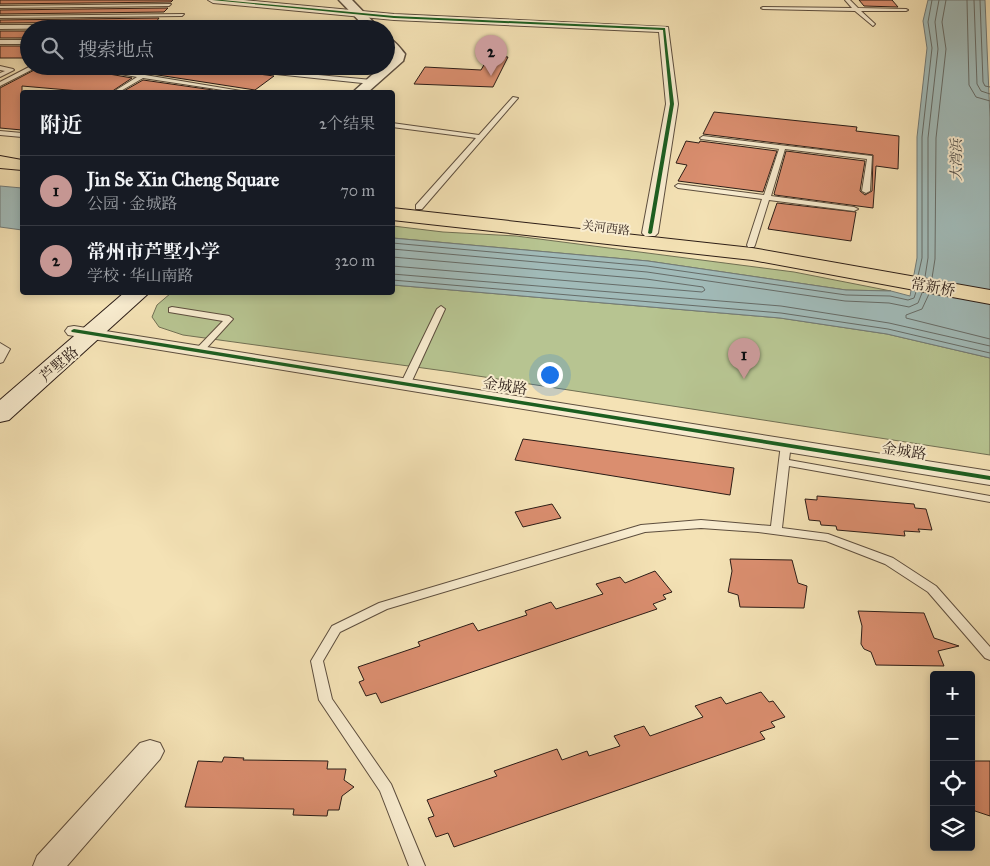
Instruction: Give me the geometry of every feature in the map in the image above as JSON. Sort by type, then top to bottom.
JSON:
[{"type":"main road","points":[[0,154],[20,157]]},
{"type":"main road","points":[[0,162],[20,165]]},
{"type":"main road","name":"关河西路","points":[[395,204],[751,245],[877,269]]},
{"type":"main road","name":"关河西路","points":[[395,214],[877,269]]},
{"type":"main road","name":"常新桥","points":[[877,269],[990,282]]},
{"type":"main road","name":"常新桥","points":[[877,269],[990,297]]},
{"type":"main road","name":"芦墅路","points":[[0,414],[84,332],[115,295]]},
{"type":"main road","name":"芦墅路","points":[[0,394],[135,295]]},
{"type":"street","points":[[213,0],[359,14],[502,23],[664,29],[672,104],[650,233]]},
{"type":"street","points":[[345,0],[365,20]]},
{"type":"street","points":[[395,51],[398,54],[395,62]]},
{"type":"street","points":[[362,90],[380,75]]},
{"type":"street","name":"金城路","points":[[84,332],[406,383],[785,453],[990,478]]},
{"type":"street","points":[[48,866],[150,751]]},
{"type":"lane","points":[[103,20],[120,0]]},
{"type":"lane","points":[[847,0],[873,25]]},
{"type":"lane","points":[[0,7],[169,5]]},
{"type":"lane","points":[[763,8],[906,10]]},
{"type":"lane","points":[[0,16],[182,15]]},
{"type":"lane","points":[[51,20],[55,16]]},
{"type":"lane","points":[[0,28],[20,28]]},
{"type":"lane","points":[[0,42],[20,42]]},
{"type":"lane","points":[[0,68],[11,70],[0,75]]},
{"type":"lane","points":[[0,84],[20,74]]},
{"type":"lane","points":[[136,75],[232,90]]},
{"type":"lane","points":[[298,75],[372,82]]},
{"type":"lane","points":[[119,90],[142,76]]},
{"type":"lane","points":[[419,208],[515,98]]},
{"type":"lane","points":[[395,125],[479,137]]},
{"type":"lane","points":[[0,133],[20,136]]},
{"type":"lane","points":[[703,138],[870,157],[866,190]]},
{"type":"lane","points":[[751,245],[783,147]]},
{"type":"lane","points":[[678,186],[854,209]]},
{"type":"lane","points":[[406,383],[441,308]]},
{"type":"lane","points":[[172,310],[229,319],[200,350]]},
{"type":"lane","points":[[0,346],[6,349],[0,360]]},
{"type":"lane","points":[[776,530],[785,453],[990,498]]},
{"type":"lane","points":[[417,866],[386,788],[326,700],[317,661],[336,629],[383,606],[645,528],[701,524],[776,530],[828,538],[889,560],[932,589],[990,655]]},
{"type":"green space","points":[[395,226],[443,232],[516,236],[794,272],[891,291],[846,290],[648,261],[395,238]]},
{"type":"green space","points":[[395,285],[780,318],[887,334],[990,358],[990,455],[452,372],[183,335],[159,327],[152,317],[157,305],[169,295],[395,295]]},
{"type":"water","name":"大湾浜","points":[[928,0],[985,0],[990,118],[990,358],[887,334],[780,318],[395,285],[395,238],[648,261],[846,290],[891,291],[910,296],[917,258],[917,137],[927,48],[923,21]]},
{"type":"water","points":[[0,186],[20,188],[20,230],[0,227]]},
{"type":"building","points":[[0,0],[173,0],[171,2],[0,4]]},
{"type":"building","points":[[859,0],[892,0],[898,7],[864,6]]},
{"type":"building","points":[[168,8],[164,12],[0,14],[0,10]]},
{"type":"building","points":[[159,18],[158,20],[20,20],[20,23],[0,23],[0,20]]},
{"type":"building","points":[[0,31],[20,31],[20,38],[0,38]]},
{"type":"building","points":[[0,46],[20,46],[20,58],[0,58]]},
{"type":"building","points":[[489,56],[508,57],[493,87],[414,84],[425,67],[481,70]]},
{"type":"building","points":[[25,75],[115,75],[132,78],[114,90],[68,90],[22,86],[22,90],[20,90],[20,130],[0,128],[0,88]]},
{"type":"building","points":[[158,75],[274,76],[255,90]]},
{"type":"building","points":[[143,80],[213,90],[126,90]]},
{"type":"building","points":[[714,112],[857,127],[856,131],[899,136],[898,169],[876,166],[873,208],[775,195],[786,151],[865,161],[860,191],[865,195],[872,191],[873,155],[703,134]]},
{"type":"building","points":[[686,141],[699,143],[700,141],[777,151],[763,192],[678,181],[687,165],[676,163]]},
{"type":"building","points":[[777,203],[856,212],[851,241],[768,229]]},
{"type":"building","points":[[523,439],[734,468],[730,495],[515,460]]},
{"type":"building","points":[[817,496],[914,504],[915,508],[926,509],[932,530],[918,529],[920,532],[904,531],[905,536],[837,530],[836,526],[821,525],[820,521],[809,520],[805,499],[817,500]]},
{"type":"building","points":[[552,504],[561,518],[523,527],[515,512]]},
{"type":"building","points":[[730,559],[792,560],[798,583],[807,586],[804,608],[740,607],[738,595],[728,592],[732,571]]},
{"type":"building","points":[[655,571],[672,592],[663,595],[666,599],[653,604],[657,609],[381,703],[376,693],[366,696],[359,682],[364,680],[358,667],[420,646],[418,642],[473,623],[478,631],[527,615],[525,611],[551,602],[556,609],[603,594],[596,584],[620,577],[625,583]]},
{"type":"building","points":[[858,611],[924,613],[934,638],[959,646],[938,651],[944,666],[876,665],[871,652],[864,649],[861,644],[862,626]]},
{"type":"building","points":[[761,692],[769,702],[773,701],[785,717],[771,722],[775,727],[760,732],[765,739],[454,847],[448,833],[436,837],[428,818],[434,816],[427,800],[497,776],[494,771],[557,749],[562,760],[587,751],[589,756],[620,746],[614,736],[644,726],[650,736],[703,717],[695,706],[721,697],[726,704]]},
{"type":"building","points":[[224,757],[244,758],[243,760],[328,761],[327,769],[346,769],[344,780],[354,787],[342,796],[339,810],[328,810],[327,816],[293,815],[294,809],[185,807],[198,761],[222,762]]},
{"type":"building","points":[[975,761],[990,761],[990,816],[975,811]]},
{"type":"cycle path","points":[[213,0],[394,17],[664,29],[672,104],[650,233]]},
{"type":"cycle path","points":[[74,331],[990,478]]},
{"type":"place","name":"常州市芦墅小学","points":[[491,76]]},
{"type":"place","name":"Jin Se Xin Cheng Square","points":[[744,379]]}]
